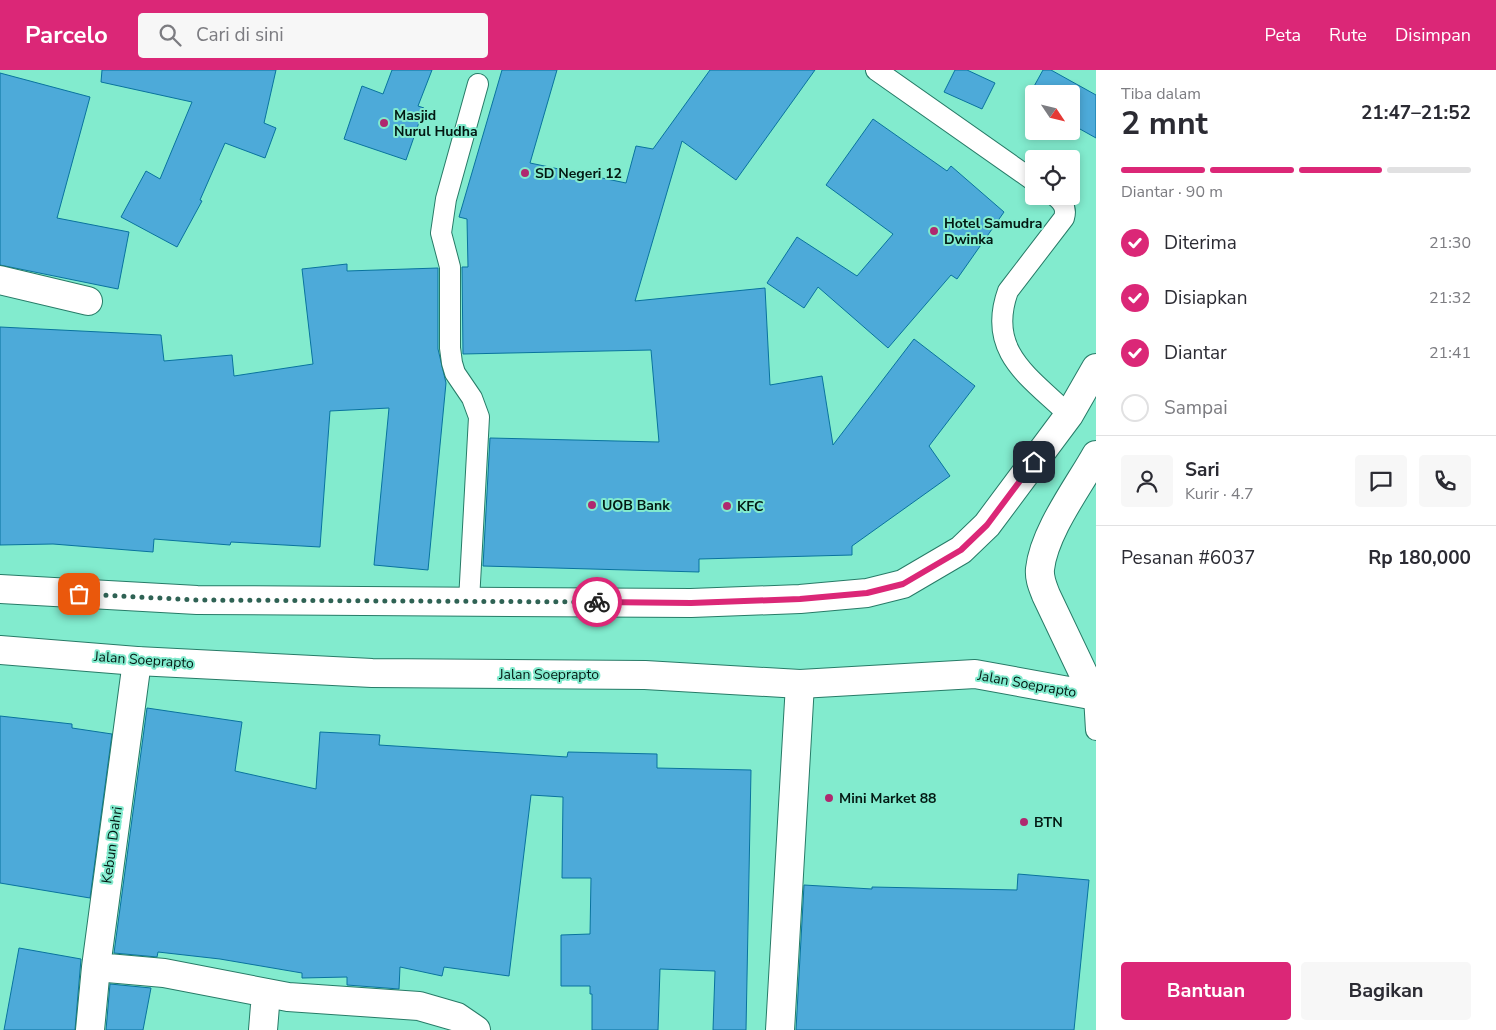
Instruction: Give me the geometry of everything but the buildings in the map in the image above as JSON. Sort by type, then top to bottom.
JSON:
[{"type":"main road","points":[[0,280],[88,301]]},
{"type":"main road","points":[[0,589],[197,600],[691,603],[800,599],[867,593],[903,584],[936,566],[961,550],[987,525],[1068,415],[1096,368]]},
{"type":"main road","points":[[1095,696],[1046,595],[1040,580],[1040,569],[1048,542],[1056,524],[1096,455]]},
{"type":"main road","name":"Jalan Soeprapto","points":[[0,650],[137,661],[372,673],[645,675],[800,684],[975,674],[1095,696]]},
{"type":"main road","name":"Kebun Dahri","points":[[90,1030],[96,967],[137,661]]},
{"type":"main road","points":[[780,1030],[800,684]]},
{"type":"main road","points":[[96,967],[164,973],[288,997],[418,1006],[456,1017],[476,1030]]},
{"type":"main road","points":[[263,1030],[266,993]]},
{"type":"lane","points":[[876,70],[1025,175]]},
{"type":"lane","points":[[469,601],[479,416],[472,398],[455,373],[452,363],[450,348],[450,267],[441,233],[446,199],[478,84]]},
{"type":"lane","points":[[1063,205],[1066,212],[1064,218],[1008,291],[1004,303],[1001,330],[1013,360],[1068,415]]},
{"type":"lane","points":[[1095,696],[1096,730]]},
{"type":"way so far","points":[[79,594],[197,600],[597,602]]},
{"type":"place","name":"Masjid Nurul Hudha","points":[[384,123]]},
{"type":"place","name":"SD Negeri 12","points":[[525,173]]},
{"type":"place","name":"Hotel Samudra Dwinka","points":[[934,231]]},
{"type":"place","name":"UOB Bank","points":[[592,505]]},
{"type":"place","name":"KFC","points":[[727,506]]},
{"type":"place","name":"Mini Market 88","points":[[829,798]]},
{"type":"place","name":"BTN","points":[[1024,822]]},
{"type":"route","points":[[597,602],[691,603],[800,599],[867,593],[903,584],[961,550],[987,525],[1034,462]]}]
